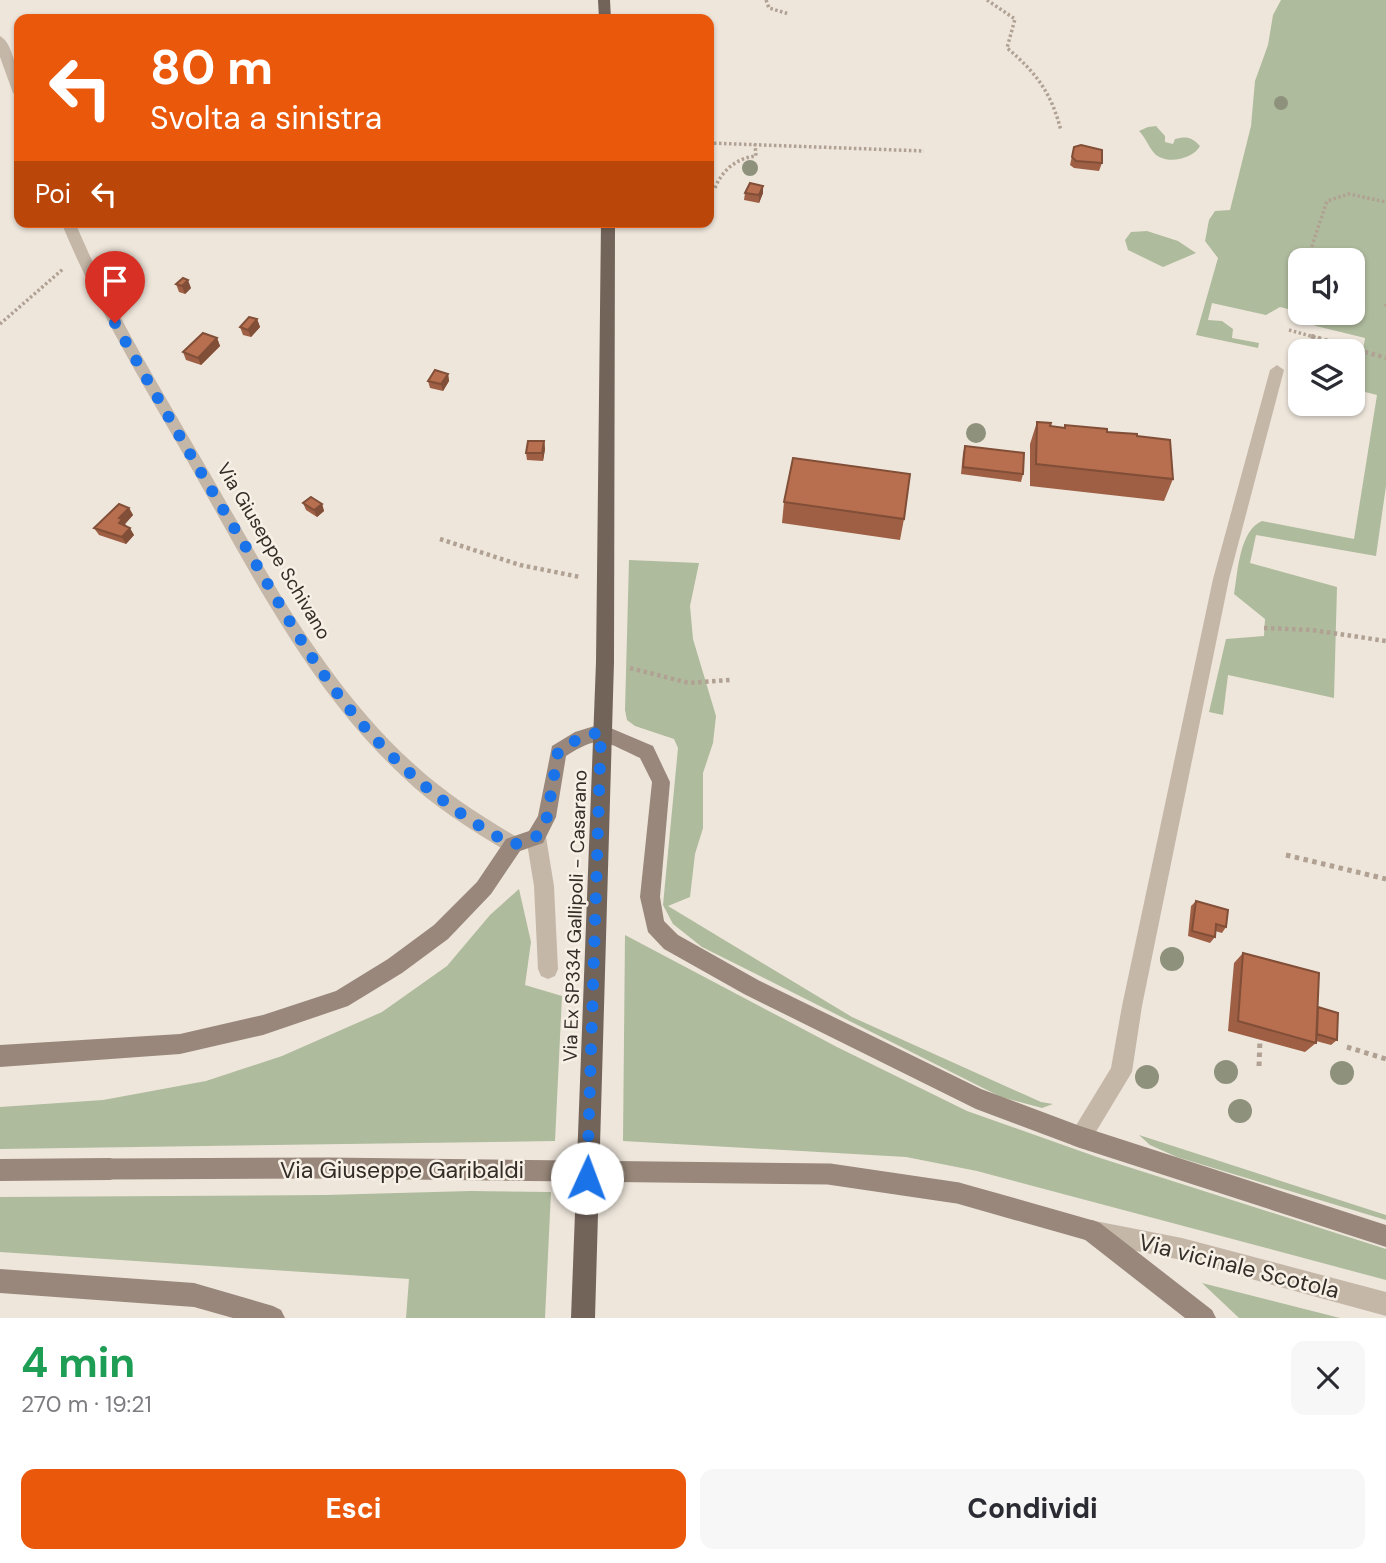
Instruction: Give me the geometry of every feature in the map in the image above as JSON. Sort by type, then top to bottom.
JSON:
[{"type":"main road","name":"Via Ex SP334 Gallipoli - Casarano","points":[[583,1318],[605,662],[608,228]]},
{"type":"main road","points":[[0,1056],[180,1044],[263,1026],[341,999],[395,966],[441,932],[484,888],[513,845],[536,837],[547,817],[558,752],[581,737],[601,732],[647,752],[662,782],[650,897],[655,925],[671,942],[751,986],[976,1098],[1080,1137],[1386,1236]]},
{"type":"main road","name":"Via Giuseppe Garibaldi","points":[[0,1170],[343,1168],[829,1174],[958,1193],[1092,1231]]},
{"type":"main road","points":[[1092,1231],[1204,1318]]},
{"type":"main road","points":[[0,1280],[194,1295],[273,1318]]},
{"type":"street","points":[[0,40],[14,79]]},
{"type":"street","name":"Via Giuseppe Schivano","points":[[70,228],[103,303],[226,515],[336,692],[369,733],[414,776],[477,826],[513,845]]},
{"type":"street","points":[[1080,1137],[1121,1072],[1220,579],[1277,370]]},
{"type":"street","points":[[536,837],[544,886],[548,969]]},
{"type":"street","name":"Via vicinale Scotola","points":[[1092,1231],[1182,1249],[1386,1304]]},
{"type":"path","points":[[766,0],[769,8],[789,14]]},
{"type":"path","points":[[987,0],[1015,19],[1007,48],[1038,74],[1056,105],[1061,131]]},
{"type":"path","points":[[714,143],[924,151]]},
{"type":"path","points":[[715,188],[719,177],[726,171],[746,156],[756,156],[755,145]]},
{"type":"path","points":[[1311,248],[1327,201],[1332,197],[1341,193],[1355,193],[1386,202]]},
{"type":"path","points":[[0,324],[48,279],[81,256]]},
{"type":"path","points":[[1289,330],[1386,358]]},
{"type":"path","points":[[440,540],[520,565],[604,582]]},
{"type":"path","points":[[1264,628],[1312,631],[1386,641]]},
{"type":"path","points":[[605,662],[651,672],[675,681],[708,683],[730,680]]},
{"type":"path","points":[[1286,855],[1386,879]]},
{"type":"path","points":[[1259,1066],[1260,1040]]},
{"type":"path","points":[[1347,1047],[1386,1059]]},
{"type":"green space","points":[[1281,0],[1386,0],[1386,486],[1376,556],[1256,535],[1250,563],[1337,587],[1334,698],[1228,675],[1223,715],[1209,712],[1226,639],[1264,636],[1265,619],[1234,594],[1241,553],[1248,534],[1262,521],[1354,539],[1377,395],[1365,392],[1365,338],[1314,325],[1365,325],[1365,248],[1288,248],[1288,309],[1280,307],[1266,315],[1212,303],[1208,320],[1222,321],[1233,329],[1232,338],[1259,343],[1258,348],[1196,335],[1218,258],[1205,241],[1209,220],[1215,211],[1230,210],[1251,126],[1255,81],[1268,45],[1273,15]]},
{"type":"green space","points":[[1156,126],[1165,136],[1165,142],[1173,144],[1175,139],[1186,138],[1200,146],[1197,151],[1179,159],[1160,157],[1153,152],[1139,131]]},
{"type":"green space","points":[[1147,231],[1178,241],[1196,253],[1163,267],[1128,250],[1125,240],[1131,232]]},
{"type":"green space","points":[[629,560],[699,563],[690,606],[693,639],[716,716],[713,743],[703,773],[703,828],[695,854],[690,897],[668,906],[852,1017],[1041,1102],[1053,1104],[1042,1108],[1001,1097],[702,947],[673,924],[663,905],[678,748],[674,739],[635,726],[627,720],[625,710]]},
{"type":"green space","points":[[519,889],[531,942],[525,985],[562,996],[555,1141],[0,1149],[0,1107],[103,1100],[206,1081],[282,1056],[382,1012],[447,966],[490,915]]},
{"type":"green space","points":[[625,935],[837,1047],[967,1111],[1097,1157],[1386,1249],[1386,1280],[977,1171],[906,1157],[623,1141]]},
{"type":"green space","points":[[1139,1135],[1386,1215],[1386,1220],[1177,1157],[1150,1145]]},
{"type":"green space","points":[[551,1192],[545,1318],[406,1318],[409,1279],[0,1252],[0,1197],[326,1195]]},
{"type":"green space","points":[[1202,1283],[1340,1318],[1239,1318]]},
{"type":"building","points":[[1081,145],[1102,150],[1102,163],[1076,161],[1072,157],[1074,147]]},
{"type":"building","points":[[750,183],[763,186],[759,195],[745,193]]},
{"type":"building","points":[[183,278],[188,280],[182,286],[176,284]]},
{"type":"building","points":[[249,317],[257,319],[248,330],[240,327]]},
{"type":"building","points":[[203,333],[217,338],[198,358],[183,352]]},
{"type":"building","points":[[435,370],[448,374],[441,384],[428,381]]},
{"type":"building","points":[[1037,422],[1065,428],[1065,425],[1107,429],[1107,432],[1170,440],[1173,479],[1036,464]]},
{"type":"building","points":[[528,441],[544,441],[542,453],[526,453]]},
{"type":"building","points":[[965,446],[1024,453],[1023,474],[963,467]]},
{"type":"building","points":[[793,458],[910,474],[904,519],[784,502]]},
{"type":"building","points":[[311,497],[322,504],[314,510],[303,503]]},
{"type":"building","points":[[119,504],[129,508],[119,518],[122,519],[119,523],[130,528],[122,537],[94,528]]},
{"type":"building","points":[[1196,901],[1228,910],[1226,927],[1216,924],[1215,937],[1192,931]]},
{"type":"building","points":[[1243,953],[1319,973],[1316,1043],[1238,1021]]},
{"type":"building","points":[[1318,1007],[1338,1013],[1337,1040],[1317,1034]]},
{"type":"route","points":[[115,323],[233,527],[336,692],[369,733],[414,776],[477,826],[513,845],[536,837],[547,817],[558,752],[581,737],[601,732],[587,1178]]}]
